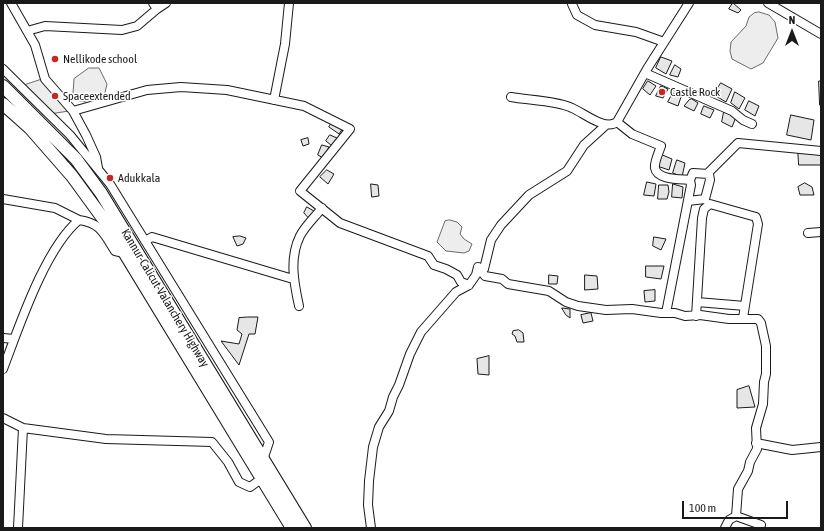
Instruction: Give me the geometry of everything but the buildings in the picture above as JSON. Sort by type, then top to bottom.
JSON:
[{"type":"highway","name":"Kannur-Calicut-Valanchery Highway","points":[[3,86],[76,159],[101,193],[305,528]]},
{"type":"highway","name":"Kannur-Calicut-Valanchery Highway","points":[[3,104],[30,128],[72,176],[107,224],[292,528]]},
{"type":"street","points":[[11,3],[35,45],[45,79],[73,111],[96,157],[98,169]]},
{"type":"street","points":[[27,32],[45,26],[122,30],[137,26],[155,6],[166,3]]},
{"type":"street","points":[[274,100],[285,44],[289,3]]},
{"type":"street","points":[[511,97],[570,106],[606,125],[614,124],[617,122],[645,73],[689,3]]},
{"type":"street","points":[[768,3],[821,34]]},
{"type":"street","points":[[572,4],[577,15],[595,25],[636,32],[664,42]]},
{"type":"street","points":[[3,69],[70,135],[110,184],[269,442],[263,460]]},
{"type":"street","points":[[645,73],[732,111],[743,120],[752,124]]},
{"type":"street","points":[[73,111],[147,90],[182,88],[226,90],[304,106],[350,129],[300,191],[340,223],[428,256],[434,265],[452,272],[457,275],[461,282],[469,285]]},
{"type":"street","points":[[617,122],[632,134],[661,146],[655,167],[657,173],[661,176],[690,180]]},
{"type":"street","points":[[478,267],[484,268],[491,240],[516,208],[529,196],[567,171],[584,145],[606,125]]},
{"type":"street","points":[[666,313],[691,185],[690,180],[693,173],[707,174],[738,143],[821,151]]},
{"type":"street","points":[[688,201],[705,199],[710,180],[707,174]]},
{"type":"street","points":[[3,199],[55,208],[79,220],[89,221],[101,228],[115,251],[124,253]]},
{"type":"street","points":[[696,316],[702,218],[704,209],[710,204],[756,217],[758,224],[743,318]]},
{"type":"street","points":[[299,306],[293,278],[294,252],[301,234],[322,208]]},
{"type":"street","points":[[3,369],[14,339],[54,249],[68,229],[79,220]]},
{"type":"street","points":[[808,233],[821,232]]},
{"type":"street","points":[[145,241],[152,237],[293,278]]},
{"type":"street","points":[[370,528],[368,505],[369,481],[373,447],[379,427],[389,411],[410,354],[421,332],[437,315],[447,300],[456,292],[469,285],[476,275],[478,267]]},
{"type":"street","points":[[478,267],[485,276],[502,279],[508,284],[548,291],[566,302],[578,306],[606,310],[632,309],[685,316],[758,319],[761,323],[766,346],[766,374],[763,404],[761,406],[756,428],[756,453],[738,489],[736,516]]},
{"type":"street","points":[[697,302],[745,306]]},
{"type":"street","points":[[3,338],[14,339]]},
{"type":"street","points":[[3,418],[23,428],[106,439],[212,442],[228,462],[239,482],[250,487],[261,479]]},
{"type":"street","points":[[18,528],[23,428]]},
{"type":"street","points":[[756,443],[792,450],[821,447]]},
{"type":"street","points":[[725,528],[729,520],[736,516],[761,525]]},
{"type":"shaded area","points":[[759,12],[769,15],[775,22],[778,38],[763,63],[751,69],[732,59],[730,51],[731,42],[746,26],[749,17],[754,13]]},
{"type":"shaded area","points":[[89,68],[99,68],[107,84],[104,97],[91,103],[76,100],[73,93],[74,79]]},
{"type":"shaded area","points":[[43,79],[69,111],[43,115],[25,85]]},
{"type":"shaded area","points":[[450,220],[457,222],[462,227],[460,234],[464,239],[472,244],[469,251],[464,253],[446,251],[437,242],[445,221]]},
{"type":"place","name":"Nellikode school","points":[[55,59]]},
{"type":"place","name":"Castle Rock","points":[[662,92]]},
{"type":"place","name":"Spaceextended","points":[[55,96]]},
{"type":"place","name":"Adukkala","points":[[110,178]]}]
